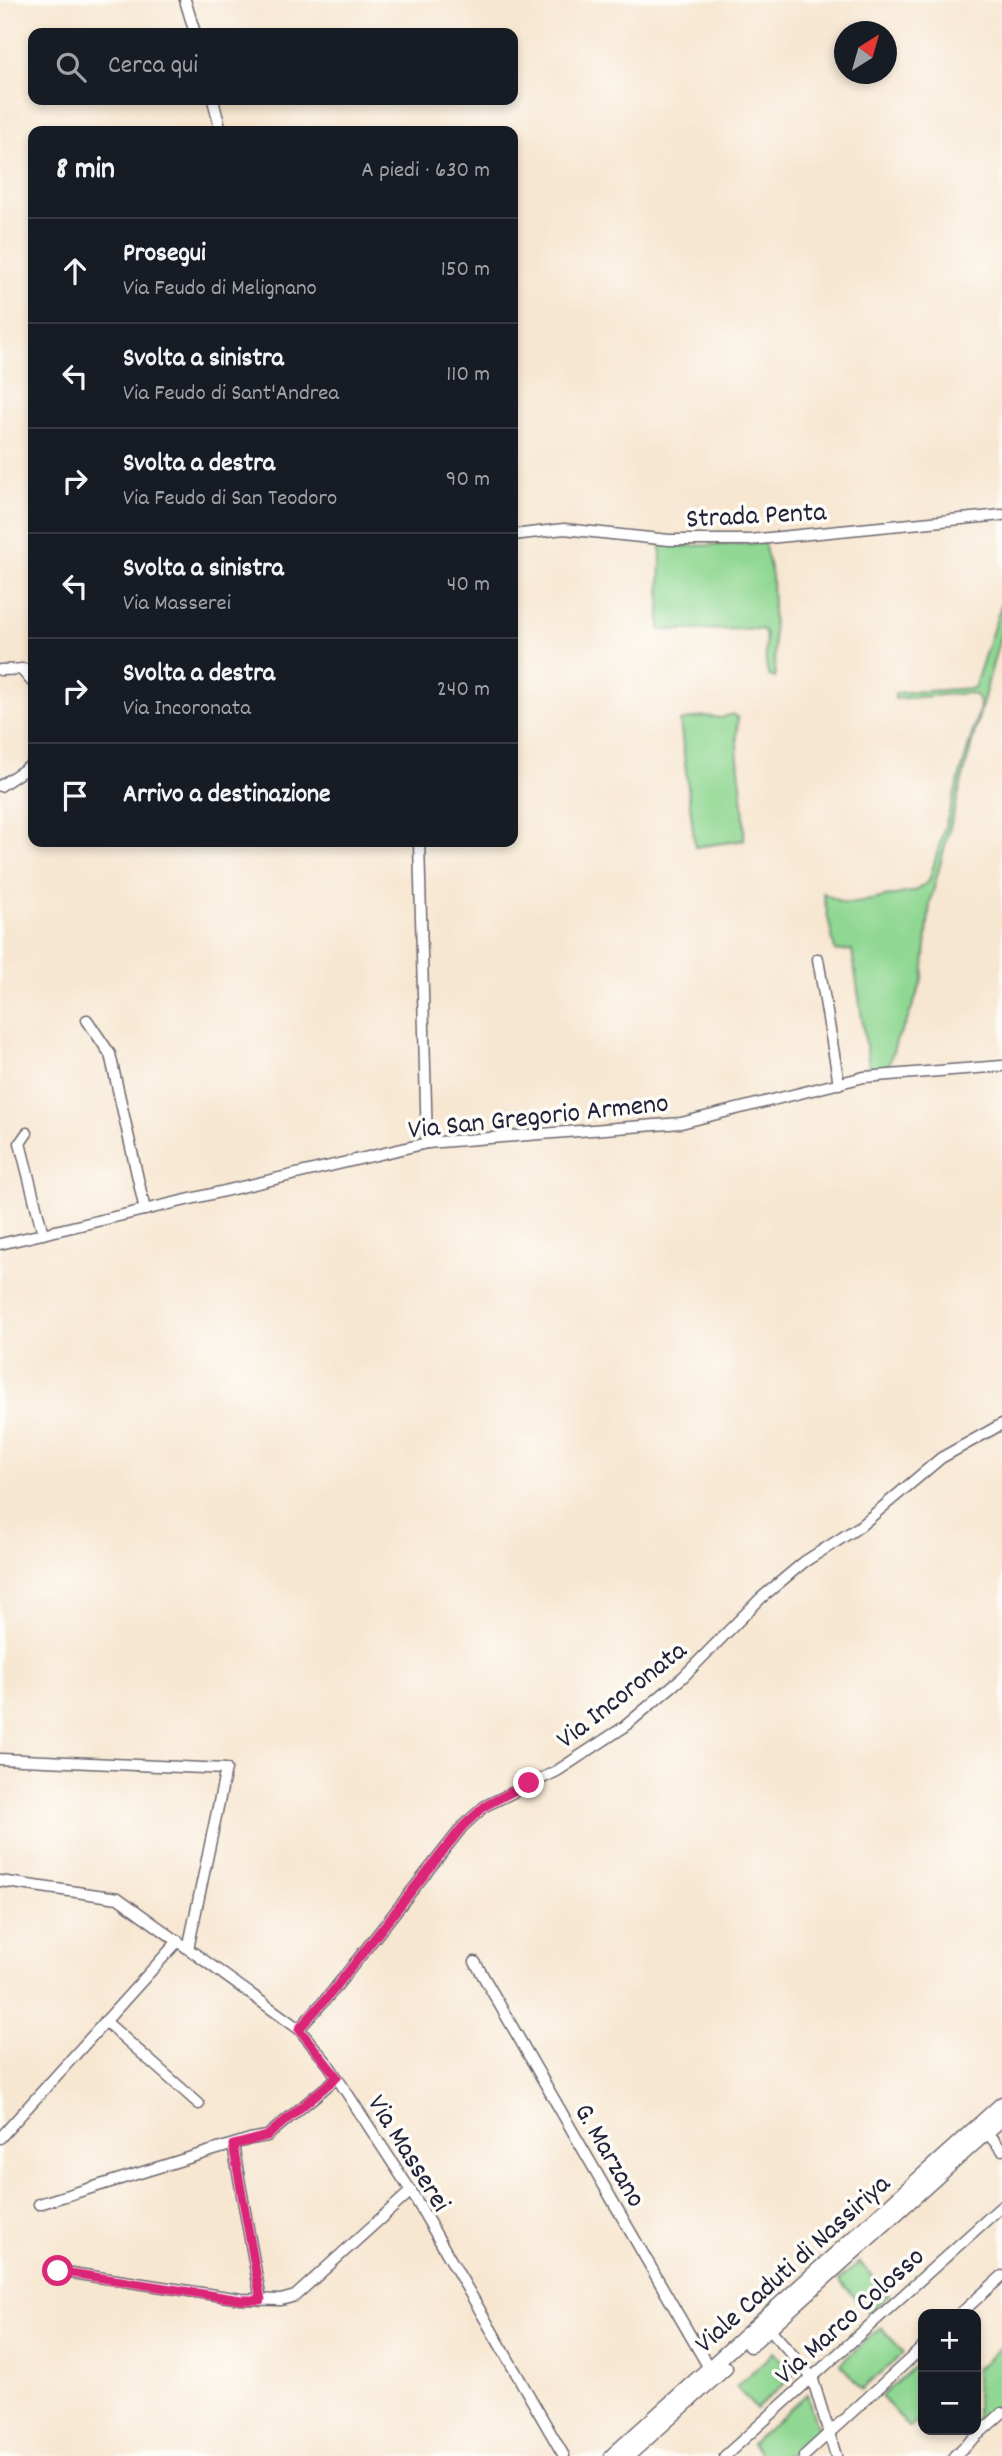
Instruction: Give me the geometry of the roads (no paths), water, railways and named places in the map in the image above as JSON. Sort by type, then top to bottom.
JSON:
[{"type":"main road","name":"Viale Caduti di Nassiriya","points":[[612,2456],[1002,2104]]},
{"type":"main road","name":"Viale Caduti di Nassiriya","points":[[627,2456],[1002,2118]]},
{"type":"street","points":[[186,0],[194,28]]},
{"type":"street","points":[[213,105],[220,126]]},
{"type":"street","name":"Strada Penta","points":[[518,534],[564,529],[669,540],[749,540],[1002,515]]},
{"type":"street","points":[[21,669],[28,677]]},
{"type":"street","points":[[0,670],[28,669]]},
{"type":"street","points":[[0,786],[28,767]]},
{"type":"street","points":[[419,847],[427,1143]]},
{"type":"street","points":[[818,959],[839,1084]]},
{"type":"street","points":[[87,1020],[110,1054],[145,1210]]},
{"type":"street","name":"Via San Gregorio Armeno","points":[[0,1244],[427,1143],[681,1124],[889,1074],[1002,1066]]},
{"type":"street","points":[[27,1133],[20,1143],[43,1234]]},
{"type":"street","name":"Via Incoronata","points":[[299,2029],[332,1992],[463,1826],[485,1806],[557,1771],[624,1727],[684,1677],[761,1598],[804,1562],[859,1527],[941,1458],[1002,1424]]},
{"type":"street","points":[[0,1759],[226,1769],[188,1949]]},
{"type":"street","name":"Via Masserei","points":[[0,1881],[118,1898],[299,2029],[337,2077],[411,2191],[564,2456]]},
{"type":"street","points":[[0,2138],[177,1941]]},
{"type":"street","name":"G. Marzano","points":[[475,1962],[709,2368]]},
{"type":"street","points":[[105,2021],[199,2104]]},
{"type":"street","points":[[39,2204],[267,2136],[337,2077]]},
{"type":"street","points":[[986,2132],[1002,2150]]},
{"type":"street","points":[[233,2145],[261,2300]]},
{"type":"street","points":[[58,2271],[241,2300],[281,2300],[295,2296],[411,2191]]},
{"type":"street","name":"Via Marco Colosso","points":[[725,2456],[1002,2206]]},
{"type":"street","points":[[966,2309],[1002,2276]]},
{"type":"street","points":[[769,2328],[812,2377],[836,2456]]},
{"type":"street","points":[[804,2456],[918,2352]]},
{"type":"street","points":[[954,2456],[1002,2413]]}]
